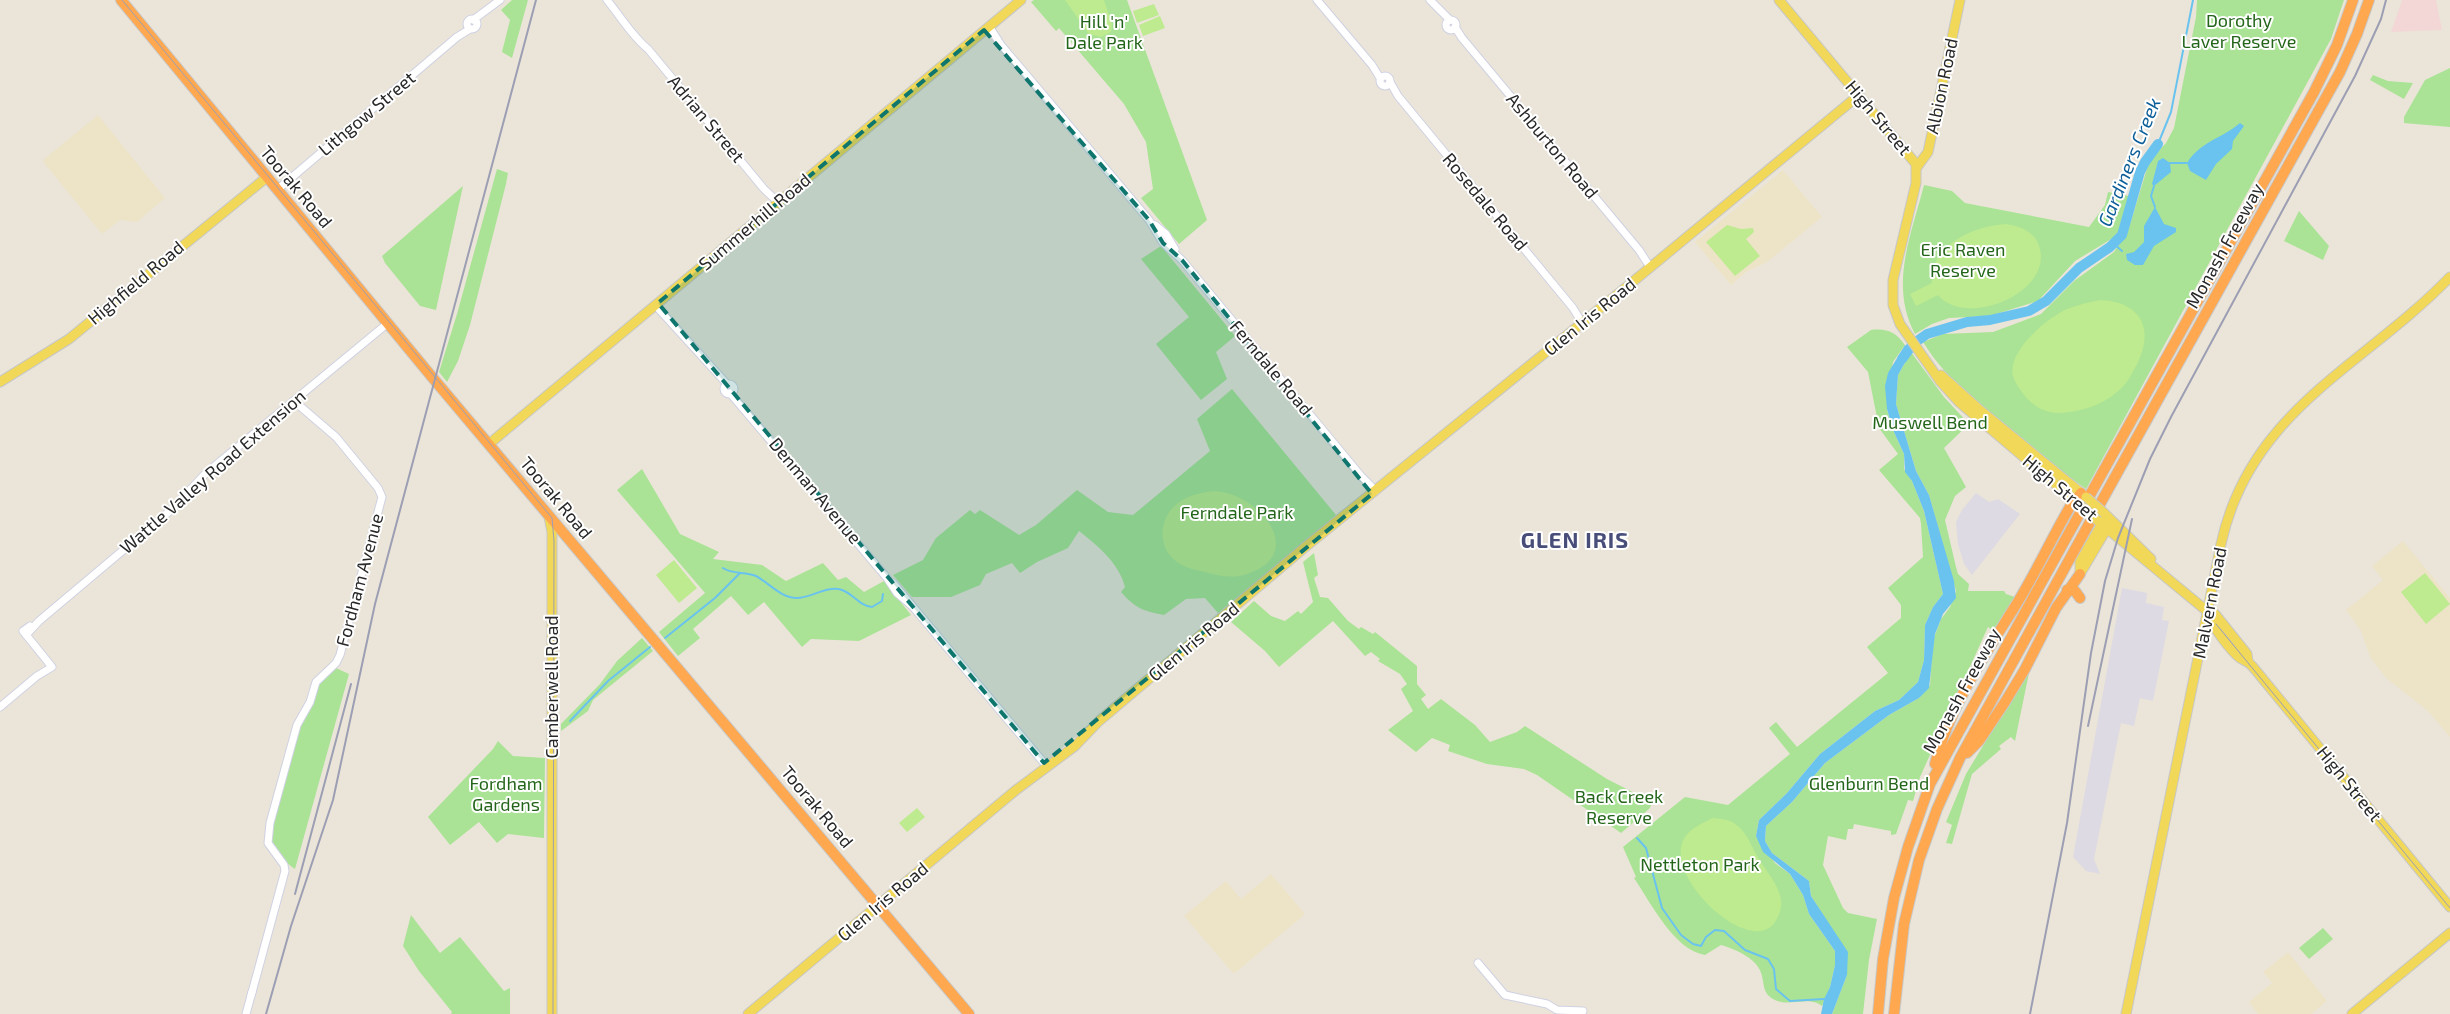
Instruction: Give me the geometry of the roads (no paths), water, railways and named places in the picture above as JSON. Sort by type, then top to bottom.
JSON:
[{"type":"highway","name":"Toorak Road","points":[[121,0],[488,444],[969,1014]]},
{"type":"highway","name":"Monash Freeway","points":[[1878,1014],[1883,959],[1894,898],[1908,847],[1930,784],[2081,500],[2314,92],[2337,45],[2353,0]]},
{"type":"highway","name":"Monash Freeway","points":[[1894,1014],[1900,943],[1914,880],[1934,817],[1960,758],[2102,518],[2340,72],[2357,34],[2369,0]]},
{"type":"highway","points":[[1930,784],[1938,753],[1975,670],[2081,500]]},
{"type":"highway","points":[[1960,758],[1979,740],[2005,702],[2025,669],[2056,608],[2080,574]]},
{"type":"highway","points":[[2067,590],[2075,591],[2080,598]]},
{"type":"main road","name":"Summerhill Road","points":[[488,444],[1021,0]]},
{"type":"main road","name":"High Street","points":[[1779,0],[1912,158],[1917,167],[1916,183],[1898,253],[1892,288],[1897,317],[1909,338],[1945,387],[1966,409],[2081,500],[2151,559],[2152,564],[2208,612],[2211,623],[2232,649],[2241,658],[2248,661],[2450,906]]},
{"type":"main road","name":"Albion Road","points":[[1917,167],[1928,152],[1960,0]]},
{"type":"main road","name":"Glen Iris Road","points":[[748,1014],[1374,492],[1859,95]]},
{"type":"main road","name":"Highfield Road","points":[[0,382],[69,339],[266,177]]},
{"type":"main road","name":"Malvern Road","points":[[2126,1014],[2230,512],[2244,479],[2262,448],[2278,428],[2450,277]]},
{"type":"main road","name":"Camberwell Road","points":[[546,512],[552,526],[552,1014]]},
{"type":"main road","points":[[2080,574],[2080,562],[2102,518]]},
{"type":"main road","points":[[552,543],[560,536],[569,539]]},
{"type":"main road","name":"Glen Iris Road","points":[[1043,767],[1061,756],[1099,721]]},
{"type":"main road","points":[[2352,1014],[2450,933]]},
{"type":"street","name":"Lithgow Street","points":[[277,190],[468,27],[474,29],[475,22],[500,0]]},
{"type":"street","name":"Adrian Street","points":[[607,0],[626,23],[632,27],[776,204]]},
{"type":"street","name":"Rosedale Road","points":[[1317,0],[1382,77],[1388,77],[1387,84],[1585,321]]},
{"type":"street","name":"Ashburton Road","points":[[1430,0],[1448,22],[1455,22],[1454,28],[1462,38],[1652,266]]},
{"type":"street","name":"Ferndale Road","points":[[987,28],[1149,220],[1163,243],[1182,260],[1374,492]]},
{"type":"street","name":"Denman Avenue","points":[[656,304],[726,386],[726,393],[732,392],[888,578],[897,594],[911,605],[1043,767]]},
{"type":"street","name":"Wattle Valley Road Extension","points":[[0,707],[50,664],[24,633],[172,510],[202,477],[388,323]]},
{"type":"street","name":"Fordham Avenue","points":[[246,1014],[251,996],[254,968],[264,949],[285,869],[268,843],[270,823],[297,725],[309,704],[315,684],[336,663],[340,655],[382,495],[336,437],[294,401]]},
{"type":"street","points":[[1478,963],[1505,995],[1547,1004],[1557,1010],[1583,1011]]},
{"type":"water","points":[[2240,123],[2244,126],[2233,141],[2232,149],[2216,164],[2206,180],[2190,171],[2187,163],[2199,150]]},
{"type":"water","points":[[2163,158],[2170,163],[2171,172],[2154,186],[2152,184],[2158,161]]},
{"type":"water","points":[[2155,207],[2164,224],[2176,228],[2176,232],[2154,246],[2143,265],[2135,265],[2127,260],[2126,254],[2134,252],[2144,242],[2144,226]]},
{"type":"water","points":[[1905,345],[1911,352],[1898,375],[1896,404],[1916,471],[1929,495],[1954,581],[1956,598],[1943,614],[1935,634],[1929,688],[1919,698],[1889,715],[1825,763],[1792,802],[1766,826],[1765,841],[1772,853],[1809,881],[1811,896],[1848,952],[1847,975],[1832,1014],[1821,1014],[1835,965],[1835,951],[1809,914],[1803,895],[1790,874],[1763,852],[1756,836],[1759,820],[1787,793],[1820,754],[1875,711],[1899,700],[1918,682],[1924,660],[1925,625],[1933,607],[1943,594],[1924,511],[1912,481],[1905,472],[1904,454],[1893,430],[1887,409],[1885,386],[1888,373]]},
{"type":"waterway","name":"Gardiners Creek","points":[[2158,144],[2171,112],[2193,0]]},
{"type":"waterway","name":"Gardiners Creek","points":[[1902,359],[1913,344],[1927,334],[1967,322],[1990,320],[2029,311],[2046,301],[2079,268],[2110,247],[2122,235],[2140,172],[2158,144]]},
{"type":"waterway","points":[[2170,163],[2187,163]]},
{"type":"waterway","points":[[2154,186],[2151,196],[2155,207]]},
{"type":"waterway","points":[[2114,244],[2122,251]]},
{"type":"waterway","points":[[723,568],[731,572],[756,576],[780,593],[797,598],[836,589],[842,590],[867,606],[872,607],[882,601],[883,594]]},
{"type":"waterway","points":[[665,638],[715,598],[740,573]]},
{"type":"waterway","points":[[570,721],[608,681],[650,647]]},
{"type":"waterway","points":[[1637,838],[1646,848],[1662,908],[1681,935],[1693,944],[1701,946],[1706,937],[1715,930],[1724,931],[1745,950],[1768,959],[1774,969],[1776,989],[1790,1001],[1824,999]]},
{"type":"tram line","points":[[122,0],[552,518],[554,541],[553,1014]]},
{"type":"tram line","points":[[2216,624],[2450,908]]},
{"type":"railway","points":[[266,1014],[291,926],[333,800],[375,604],[536,0]]},
{"type":"railway","points":[[2030,1014],[2067,823],[2091,653],[2105,581],[2118,538],[2150,459],[2355,76],[2381,19],[2386,0]]},
{"type":"railway","points":[[2088,726],[2132,519]]},
{"type":"railway","points":[[295,894],[351,684]]},
{"type":"district","name":"GLEN IRIS","points":[[1575,540]]},
{"type":"park label","name":"Dorothy Laver Reserve","points":[[2239,31]]},
{"type":"park label","name":"Hill 'n' Dale Park","points":[[1104,32]]},
{"type":"park label","name":"Eric Raven Reserve","points":[[1963,260]]},
{"type":"park label","name":"Muswell Bend","points":[[1930,423]]},
{"type":"park label","name":"Ferndale Park","points":[[1237,513]]},
{"type":"park label","name":"Glenburn Bend","points":[[1869,784]]},
{"type":"park label","name":"Fordham Gardens","points":[[506,794]]},
{"type":"park label","name":"Back Creek Reserve","points":[[1619,808]]},
{"type":"park label","name":"Nettleton Park","points":[[1700,865]]}]
